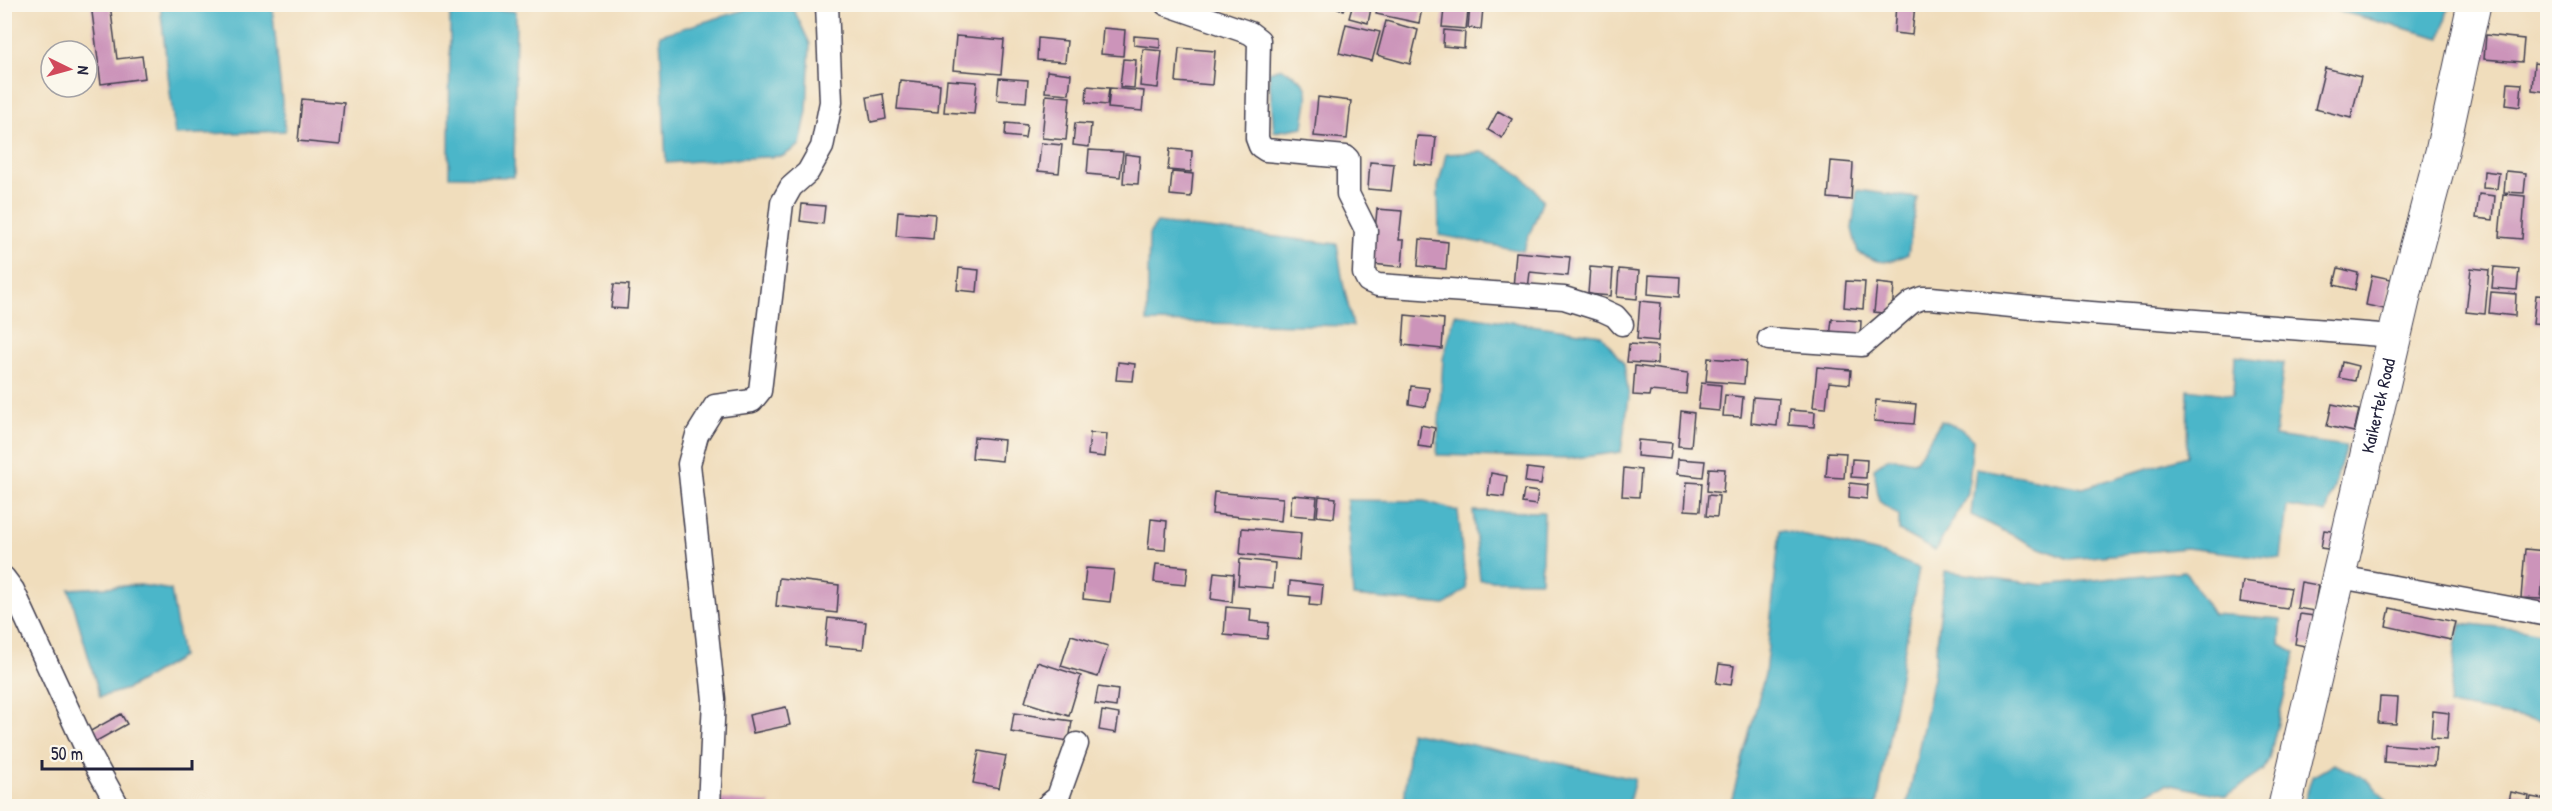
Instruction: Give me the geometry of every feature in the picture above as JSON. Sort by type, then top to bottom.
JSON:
[{"type":"main road","name":"Kaikertek Road","points":[[2285,807],[2394,336],[2442,152],[2474,4]]},
{"type":"street","points":[[709,807],[714,699],[689,464],[697,435],[715,406],[752,402],[760,391],[782,203],[791,187],[808,172],[822,147],[831,102],[827,4]]},
{"type":"street","points":[[1166,4],[1250,33],[1259,40],[1257,138],[1260,146],[1266,150],[1348,159],[1348,194],[1366,230],[1364,273],[1368,281],[1378,285],[1564,298],[1602,310],[1614,316],[1622,324]]},
{"type":"street","points":[[1769,339],[1862,345],[1912,302],[1922,298],[2394,336]]},
{"type":"street","points":[[2340,577],[2547,615]]},
{"type":"street","points":[[4,578],[13,590],[84,744],[118,807]]},
{"type":"street","points":[[1047,807],[1058,797],[1077,744]]},
{"type":"water","points":[[764,4],[793,8],[810,44],[807,111],[800,145],[783,156],[666,163],[660,35]]},
{"type":"water","points":[[160,5],[272,5],[285,131],[175,135]]},
{"type":"water","points":[[2315,5],[2449,5],[2441,38]]},
{"type":"water","points":[[450,7],[516,11],[514,177],[449,176]]},
{"type":"water","points":[[1281,68],[1300,79],[1305,85],[1307,97],[1303,127],[1274,132],[1269,72]]},
{"type":"water","points":[[1482,152],[1516,172],[1543,200],[1523,251],[1439,235],[1438,187],[1446,154]]},
{"type":"water","points":[[1857,190],[1917,198],[1908,254],[1882,262],[1858,252],[1852,229]]},
{"type":"water","points":[[1157,223],[1337,244],[1353,326],[1147,322],[1149,234]]},
{"type":"water","points":[[1455,314],[1601,335],[1624,364],[1629,397],[1621,452],[1568,459],[1437,455],[1443,359]]},
{"type":"water","points":[[2235,356],[2284,363],[2275,436],[2346,446],[2326,513],[2287,506],[2281,559],[2186,548],[2069,559],[2035,546],[1971,515],[1976,468],[2083,488],[2187,456],[2188,389],[2233,395]]},
{"type":"water","points":[[1941,421],[1958,427],[1973,439],[1968,494],[1935,551],[1899,531],[1899,516],[1879,501],[1874,468],[1888,458],[1916,461]]},
{"type":"water","points":[[1347,500],[1425,501],[1458,511],[1466,589],[1445,605],[1353,596]]},
{"type":"water","points":[[1473,511],[1544,512],[1541,581],[1480,580]]},
{"type":"water","points":[[1780,530],[1884,554],[1919,568],[1877,806],[1730,806],[1765,674]]},
{"type":"water","points":[[1945,571],[2043,585],[2185,571],[2213,614],[2281,619],[2280,644],[2295,653],[2269,759],[2263,771],[2227,796],[2166,784],[2139,797],[2129,806],[1907,806],[1933,678]]},
{"type":"water","points":[[140,585],[171,590],[182,657],[127,689],[100,697],[69,589]]},
{"type":"water","points":[[2461,623],[2526,630],[2547,635],[2547,722],[2449,705],[2456,642]]},
{"type":"water","points":[[1410,732],[1635,779],[1628,806],[1404,806]]},
{"type":"water","points":[[2334,764],[2358,774],[2369,782],[2386,801],[2384,806],[2303,806],[2312,777]]},
{"type":"building","points":[[91,4],[110,4],[117,59],[142,56],[145,78],[101,84],[99,39],[95,39]]},
{"type":"building","points":[[1324,4],[1345,4],[1344,10]]},
{"type":"building","points":[[1353,4],[1372,4],[1368,23],[1349,18]]},
{"type":"building","points":[[1378,4],[1423,4],[1419,23],[1376,14]]},
{"type":"building","points":[[1896,4],[1915,4],[1912,35],[1894,33]]},
{"type":"building","points":[[1470,7],[1483,8],[1481,29],[1468,28]]},
{"type":"building","points":[[1444,9],[1468,11],[1466,29],[1442,27]]},
{"type":"building","points":[[1386,21],[1418,30],[1410,64],[1377,55]]},
{"type":"building","points":[[1346,24],[1380,32],[1372,61],[1339,53]]},
{"type":"building","points":[[1103,28],[1125,30],[1123,56],[1101,54]]},
{"type":"building","points":[[1444,30],[1465,32],[1464,48],[1443,46]]},
{"type":"building","points":[[2486,35],[2524,39],[2522,62],[2484,59]]},
{"type":"building","points":[[956,36],[1004,40],[1001,74],[953,70]]},
{"type":"building","points":[[1134,36],[1160,38],[1160,48],[1134,45]]},
{"type":"building","points":[[1038,38],[1067,41],[1065,62],[1037,60]]},
{"type":"building","points":[[1179,48],[1215,51],[1212,85],[1176,82]]},
{"type":"building","points":[[1143,49],[1162,51],[1158,88],[1140,86]]},
{"type":"building","points":[[1123,59],[1136,60],[1134,88],[1120,87]]},
{"type":"building","points":[[2534,63],[2548,65],[2548,92],[2532,90]]},
{"type":"building","points":[[2325,68],[2361,77],[2351,118],[2315,109]]},
{"type":"building","points":[[1047,71],[1071,74],[1069,94],[1045,92]]},
{"type":"building","points":[[999,78],[1028,80],[1026,102],[997,100]]},
{"type":"building","points":[[900,80],[940,84],[938,112],[897,109]]},
{"type":"building","points":[[947,80],[977,82],[974,114],[944,112]]},
{"type":"building","points":[[2508,83],[2522,84],[2520,107],[2506,105]]},
{"type":"building","points":[[1087,86],[1109,88],[1107,105],[1086,103]]},
{"type":"building","points":[[1110,88],[1144,91],[1142,111],[1108,108]]},
{"type":"building","points":[[883,94],[886,119],[871,122],[867,97]]},
{"type":"building","points":[[1046,95],[1070,97],[1066,140],[1042,138]]},
{"type":"building","points":[[1318,97],[1351,101],[1347,139],[1314,136]]},
{"type":"building","points":[[302,99],[344,103],[340,145],[298,141]]},
{"type":"building","points":[[1498,111],[1512,119],[1502,138],[1488,130]]},
{"type":"building","points":[[1006,123],[1027,125],[1025,138],[1005,136]]},
{"type":"building","points":[[1075,123],[1091,124],[1089,147],[1073,145]]},
{"type":"building","points":[[1417,136],[1436,137],[1433,166],[1414,164]]},
{"type":"building","points":[[1041,143],[1062,145],[1059,173],[1038,171]]},
{"type":"building","points":[[1170,149],[1192,151],[1191,172],[1168,170]]},
{"type":"building","points":[[1089,150],[1123,152],[1120,177],[1087,174]]},
{"type":"building","points":[[1125,154],[1140,156],[1138,184],[1123,183]]},
{"type":"building","points":[[1831,161],[1853,163],[1851,200],[1828,198]]},
{"type":"building","points":[[1370,162],[1394,164],[1391,191],[1368,189]]},
{"type":"building","points":[[2484,171],[2499,173],[2497,189],[2483,188]]},
{"type":"building","points":[[2506,171],[2526,173],[2524,193],[2504,192]]},
{"type":"building","points":[[1172,172],[1193,174],[1191,197],[1170,195]]},
{"type":"building","points":[[2479,194],[2495,196],[2493,220],[2476,218]]},
{"type":"building","points":[[2503,194],[2525,196],[2522,239],[2499,237]]},
{"type":"building","points":[[802,204],[825,206],[823,224],[800,221]]},
{"type":"building","points":[[1377,209],[1402,211],[1399,240],[1404,240],[1402,267],[1372,264]]},
{"type":"building","points":[[898,211],[935,214],[933,239],[896,236]]},
{"type":"building","points":[[1420,239],[1448,242],[1446,269],[1418,266]]},
{"type":"building","points":[[1516,252],[1570,257],[1568,276],[1530,272],[1528,289],[1513,288]]},
{"type":"building","points":[[1590,267],[1613,269],[1611,296],[1588,294]]},
{"type":"building","points":[[2494,267],[2519,269],[2517,290],[2492,288]]},
{"type":"building","points":[[959,268],[979,270],[977,292],[957,290]]},
{"type":"building","points":[[2338,268],[2358,273],[2355,290],[2334,285]]},
{"type":"building","points":[[2471,268],[2489,270],[2485,314],[2466,312]]},
{"type":"building","points":[[1619,269],[1639,271],[1637,299],[1617,297]]},
{"type":"building","points":[[1649,275],[1680,277],[1679,297],[1648,294]]},
{"type":"building","points":[[2372,275],[2391,279],[2385,309],[2366,305]]},
{"type":"building","points":[[1846,281],[1865,282],[1863,309],[1844,307]]},
{"type":"building","points":[[1877,283],[1894,285],[1892,314],[1874,312]]},
{"type":"building","points":[[614,284],[629,285],[627,309],[611,308]]},
{"type":"building","points":[[2491,292],[2516,294],[2515,316],[2489,313]]},
{"type":"building","points":[[2536,295],[2548,296],[2548,324],[2533,323]]},
{"type":"building","points":[[1640,301],[1661,303],[1658,341],[1637,339]]},
{"type":"building","points":[[1405,315],[1444,319],[1442,349],[1403,345]]},
{"type":"building","points":[[1832,319],[1861,321],[1860,340],[1830,337]]},
{"type":"building","points":[[1629,344],[1658,346],[1657,364],[1627,362]]},
{"type":"building","points":[[1708,358],[1746,361],[1744,384],[1706,381]]},
{"type":"building","points":[[1118,362],[1135,364],[1133,381],[1116,380]]},
{"type":"building","points":[[2342,362],[2358,366],[2355,381],[2339,378]]},
{"type":"building","points":[[1635,366],[1688,373],[1686,394],[1650,391],[1649,396],[1633,395]]},
{"type":"building","points":[[1817,367],[1851,370],[1850,384],[1829,382],[1826,408],[1813,407]]},
{"type":"building","points":[[1701,383],[1721,385],[1719,411],[1698,409]]},
{"type":"building","points":[[1411,386],[1429,388],[1426,407],[1409,404]]},
{"type":"building","points":[[1725,395],[1743,397],[1741,417],[1723,416]]},
{"type":"building","points":[[1753,397],[1779,399],[1777,426],[1751,423]]},
{"type":"building","points":[[1876,400],[1916,404],[1914,424],[1874,421]]},
{"type":"building","points":[[2332,404],[2359,410],[2354,432],[2327,426]]},
{"type":"building","points":[[1790,410],[1815,412],[1814,427],[1789,425]]},
{"type":"building","points":[[1681,411],[1694,413],[1691,447],[1678,446]]},
{"type":"building","points":[[1421,425],[1435,428],[1432,448],[1418,446]]},
{"type":"building","points":[[1090,433],[1107,434],[1105,457],[1088,455]]},
{"type":"building","points":[[974,437],[1004,440],[1002,461],[972,458]]},
{"type":"building","points":[[1638,440],[1672,443],[1670,459],[1637,456]]},
{"type":"building","points":[[1828,452],[1846,453],[1844,478],[1826,477]]},
{"type":"building","points":[[1678,459],[1705,461],[1703,477],[1677,474]]},
{"type":"building","points":[[1852,459],[1867,460],[1866,478],[1851,477]]},
{"type":"building","points":[[1527,468],[1543,470],[1541,484],[1525,482]]},
{"type":"building","points":[[1624,468],[1641,470],[1639,497],[1622,496]]},
{"type":"building","points":[[1709,468],[1725,469],[1723,493],[1707,491]]},
{"type":"building","points":[[1491,473],[1507,476],[1504,497],[1488,495]]},
{"type":"building","points":[[1687,482],[1702,483],[1700,511],[1685,510]]},
{"type":"building","points":[[1850,483],[1868,485],[1867,499],[1849,497]]},
{"type":"building","points":[[1524,490],[1538,492],[1536,505],[1522,503]]},
{"type":"building","points":[[1214,492],[1283,498],[1281,521],[1212,514]]},
{"type":"building","points":[[1292,495],[1317,497],[1315,517],[1290,515]]},
{"type":"building","points":[[1708,495],[1719,496],[1717,517],[1706,516]]},
{"type":"building","points":[[1319,496],[1336,498],[1334,518],[1317,516]]},
{"type":"building","points":[[1151,519],[1167,521],[1165,550],[1148,549]]},
{"type":"building","points":[[1242,528],[1301,533],[1299,560],[1240,554]]},
{"type":"building","points":[[2324,530],[2337,532],[2334,550],[2321,548]]},
{"type":"building","points":[[2525,549],[2545,551],[2541,599],[2521,598]]},
{"type":"building","points":[[1240,559],[1275,563],[1273,588],[1238,585]]},
{"type":"building","points":[[1156,564],[1188,567],[1186,585],[1154,582]]},
{"type":"building","points":[[1086,568],[1114,570],[1110,602],[1083,599]]},
{"type":"building","points":[[1214,572],[1234,574],[1232,602],[1211,599]]},
{"type":"building","points":[[779,578],[839,585],[837,613],[776,606]]},
{"type":"building","points":[[1290,581],[1323,585],[1321,606],[1309,605],[1310,597],[1289,595]]},
{"type":"building","points":[[2243,581],[2291,588],[2287,609],[2240,602]]},
{"type":"building","points":[[2301,582],[2318,585],[2314,611],[2297,608]]},
{"type":"building","points":[[1226,607],[1251,609],[1250,621],[1269,623],[1267,639],[1224,635]]},
{"type":"building","points":[[2390,608],[2455,622],[2451,640],[2386,626]]},
{"type":"building","points":[[2300,614],[2314,616],[2310,647],[2295,644]]},
{"type":"building","points":[[828,618],[866,622],[863,649],[825,646]]},
{"type":"building","points":[[1071,635],[1108,646],[1098,677],[1061,666]]},
{"type":"building","points":[[1037,662],[1081,676],[1069,716],[1025,702]]},
{"type":"building","points":[[1719,664],[1734,666],[1731,685],[1716,683]]},
{"type":"building","points":[[1098,687],[1118,690],[1116,707],[1095,704]]},
{"type":"building","points":[[2380,697],[2398,698],[2396,724],[2378,723]]},
{"type":"building","points":[[786,707],[790,725],[753,733],[749,715]]},
{"type":"building","points":[[1102,711],[1119,714],[1116,733],[1099,730]]},
{"type":"building","points":[[2433,711],[2449,713],[2447,739],[2431,738]]},
{"type":"building","points":[[1014,713],[1072,721],[1069,741],[1011,732]]},
{"type":"building","points":[[121,714],[127,724],[93,743],[87,733]]},
{"type":"building","points":[[2385,744],[2436,748],[2434,766],[2384,762]]},
{"type":"building","points":[[979,751],[1006,756],[999,788],[973,783]]},
{"type":"building","points":[[2511,792],[2529,796],[2527,806],[2508,806]]},
{"type":"building","points":[[2531,797],[2548,800],[2546,806],[2529,806]]},
{"type":"building","points":[[721,799],[770,803],[770,806],[720,806]]}]
